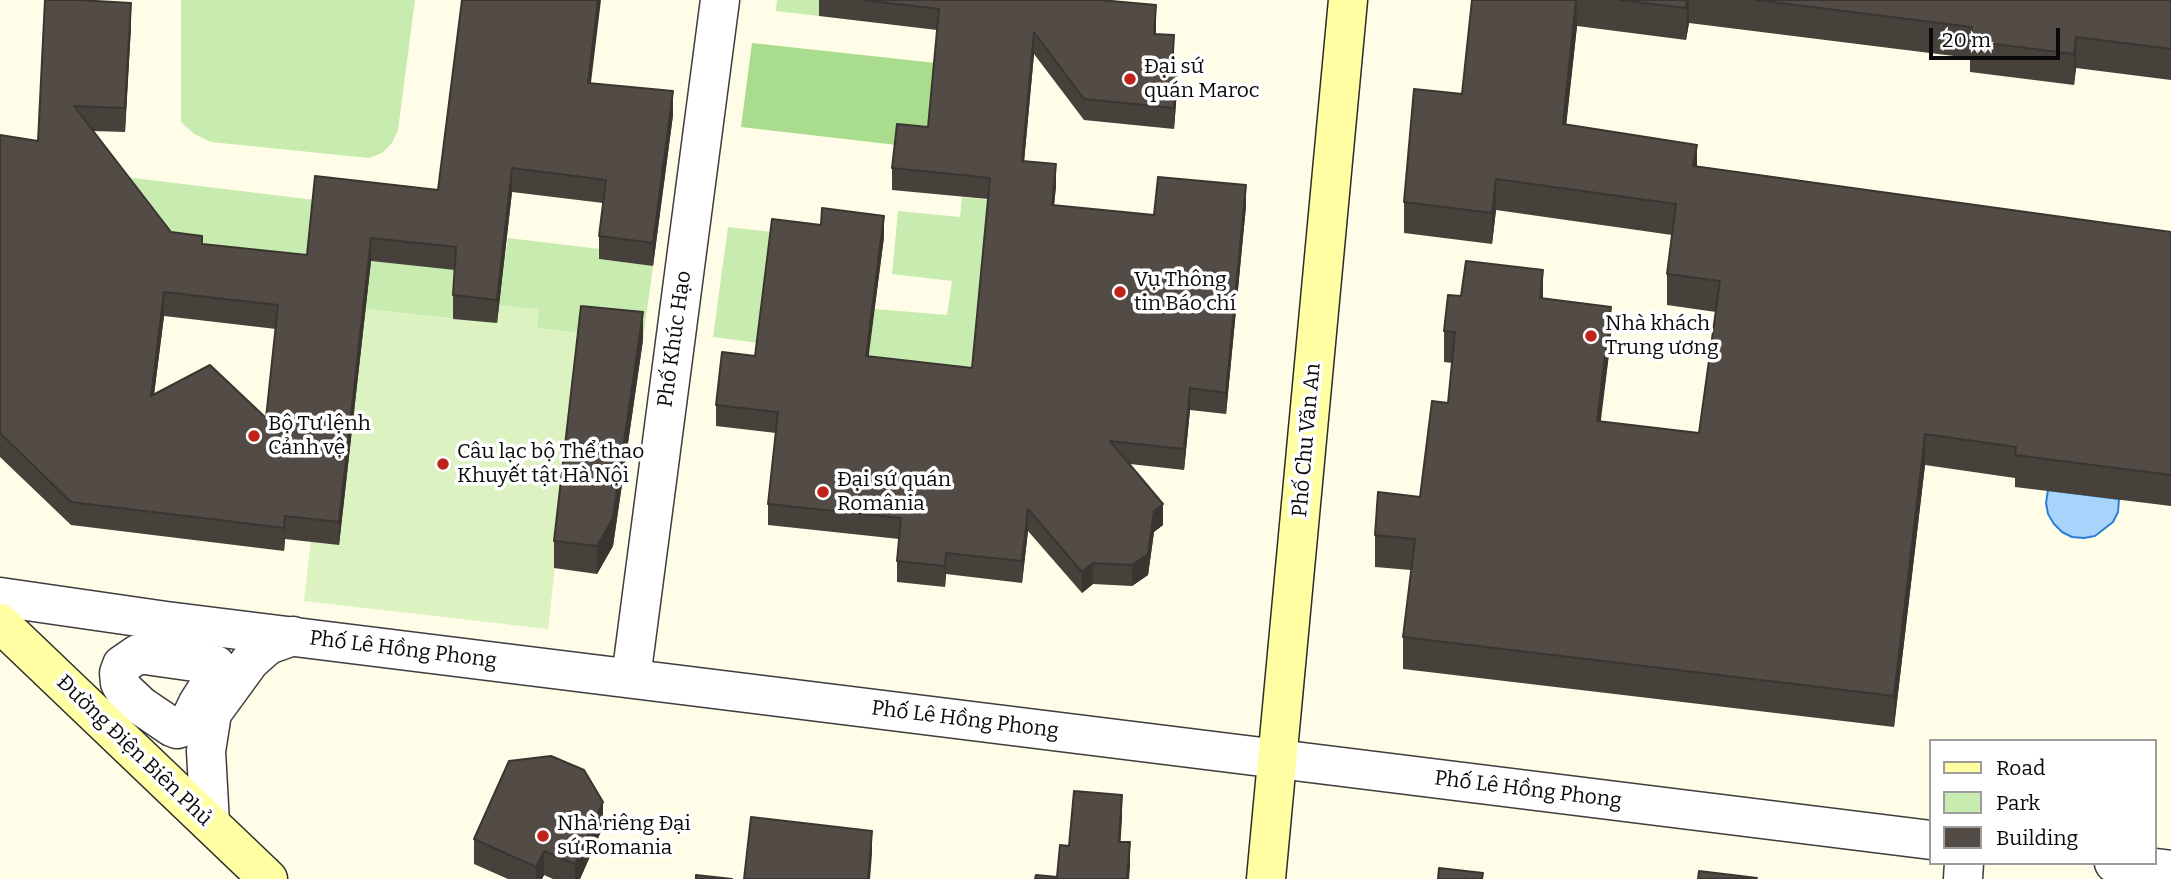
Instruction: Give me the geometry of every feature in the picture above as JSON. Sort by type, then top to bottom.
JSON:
[{"type":"main road","name":"Phố Chu Văn An","points":[[1266,879],[1348,0]]},
{"type":"main road","name":"Đường Điện Biên Phủ","points":[[0,623],[268,879]]},
{"type":"street","name":"Phố Khúc Hạo","points":[[631,678],[720,0]]},
{"type":"street","name":"Phố Lê Hồng Phong","points":[[0,597],[293,636],[1930,840]]},
{"type":"street","points":[[210,823],[206,751],[212,713],[250,661],[268,645],[293,636]]},
{"type":"street","points":[[2130,865],[2171,870]]},
{"type":"green space","points":[[181,0],[415,0],[398,130],[392,143],[382,153],[369,158],[211,142],[194,134],[181,122]]},
{"type":"green space","points":[[777,0],[821,0],[819,16],[776,11]]},
{"type":"green space","points":[[752,43],[936,63],[929,139],[897,145],[741,127]]},
{"type":"green space","points":[[109,175],[315,200],[434,255],[504,262],[508,238],[600,249],[599,259],[653,266],[643,340],[366,309],[179,256]]},
{"type":"green space","points":[[962,197],[990,200],[974,371],[713,337],[728,227],[772,232],[870,342],[875,309],[947,315],[952,281],[892,274],[898,211],[960,217]]},
{"type":"green space","name":"Câu lạc bộ Thể thao Khuyết tật Hà Nội","points":[[454,301],[539,309],[537,328],[581,333],[548,629],[304,601],[337,305],[452,319]]},
{"type":"water","points":[[2048,490],[2119,499],[2118,512],[2113,522],[2095,536],[2072,537],[2062,532],[2048,514]]},
{"type":"building","points":[[45,0],[131,3],[125,108],[74,106],[171,232],[202,236],[202,244],[307,255],[315,176],[438,190],[462,0],[598,0],[588,83],[673,91],[653,243],[599,236],[606,180],[512,168],[497,300],[453,295],[456,247],[371,238],[339,522],[285,516],[284,528],[71,502],[0,433],[0,135],[38,141]],"holes":[[[164,292],[278,305],[266,418],[210,365],[151,396]]]},
{"type":"building","points":[[863,0],[1100,0],[1156,5],[1154,34],[1174,35],[1172,68],[1177,69],[1174,108],[1084,99],[1034,32],[1022,161],[1056,164],[1052,205],[1154,215],[1158,177],[1246,185],[1226,393],[1190,388],[1184,449],[1110,441],[1163,504],[1154,511],[1148,554],[1132,565],[1093,563],[1082,572],[1028,509],[1022,561],[946,553],[945,566],[897,561],[901,518],[768,504],[778,412],[716,405],[722,352],[755,356],[772,219],[821,225],[822,208],[884,216],[866,356],[972,368],[990,178],[892,168],[897,124],[928,127],[939,9]]},
{"type":"building","points":[[1472,0],[1576,0],[1563,124],[1697,145],[1693,166],[2171,232],[2171,475],[2015,455],[2016,447],[1925,434],[1894,696],[1403,637],[1415,539],[1375,535],[1378,492],[1420,497],[1432,401],[1448,403],[1455,332],[1444,331],[1448,295],[1461,296],[1466,261],[1543,270],[1540,298],[1611,307],[1597,421],[1699,433],[1720,281],[1667,274],[1676,204],[1496,179],[1492,213],[1404,202],[1414,89],[1462,94]]},
{"type":"building","points":[[1620,0],[1687,0],[1686,8]]},
{"type":"building","points":[[1756,0],[2171,0],[2171,49],[2076,37],[2074,54],[1970,41],[1972,27]]},
{"type":"building","points":[[581,306],[643,312],[613,518],[597,546],[554,541]]},
{"type":"building","points":[[551,756],[584,770],[603,802],[575,864],[544,851],[536,867],[474,839],[509,761]]},
{"type":"building","points":[[1074,791],[1122,795],[1119,842],[1130,842],[1127,879],[1035,879],[1036,875],[1057,877],[1060,845],[1069,846]]},
{"type":"building","points":[[751,817],[872,831],[868,879],[744,879]]},
{"type":"building","points":[[1439,868],[1483,873],[1482,879],[1438,879]]},
{"type":"building","points":[[1699,871],[1757,878],[1698,879]]},
{"type":"building","points":[[696,875],[732,879],[696,879]]},
{"type":"place","name":"Đại sứ quán Maroc","points":[[1130,79]]},
{"type":"place","name":"Vụ Thông tin Báo chí","points":[[1120,292]]},
{"type":"place","name":"Nhà khách Trung ương","points":[[1591,336]]},
{"type":"place","name":"Bộ Tư lệnh Cảnh vệ","points":[[254,436]]},
{"type":"place","name":"Câu lạc bộ Thể thao Khuyết tật Hà Nội","points":[[443,464]]},
{"type":"place","name":"Đại sứ quán România","points":[[823,492]]},
{"type":"place","name":"Nhà riêng Đại sứ Romania","points":[[543,836]]}]
